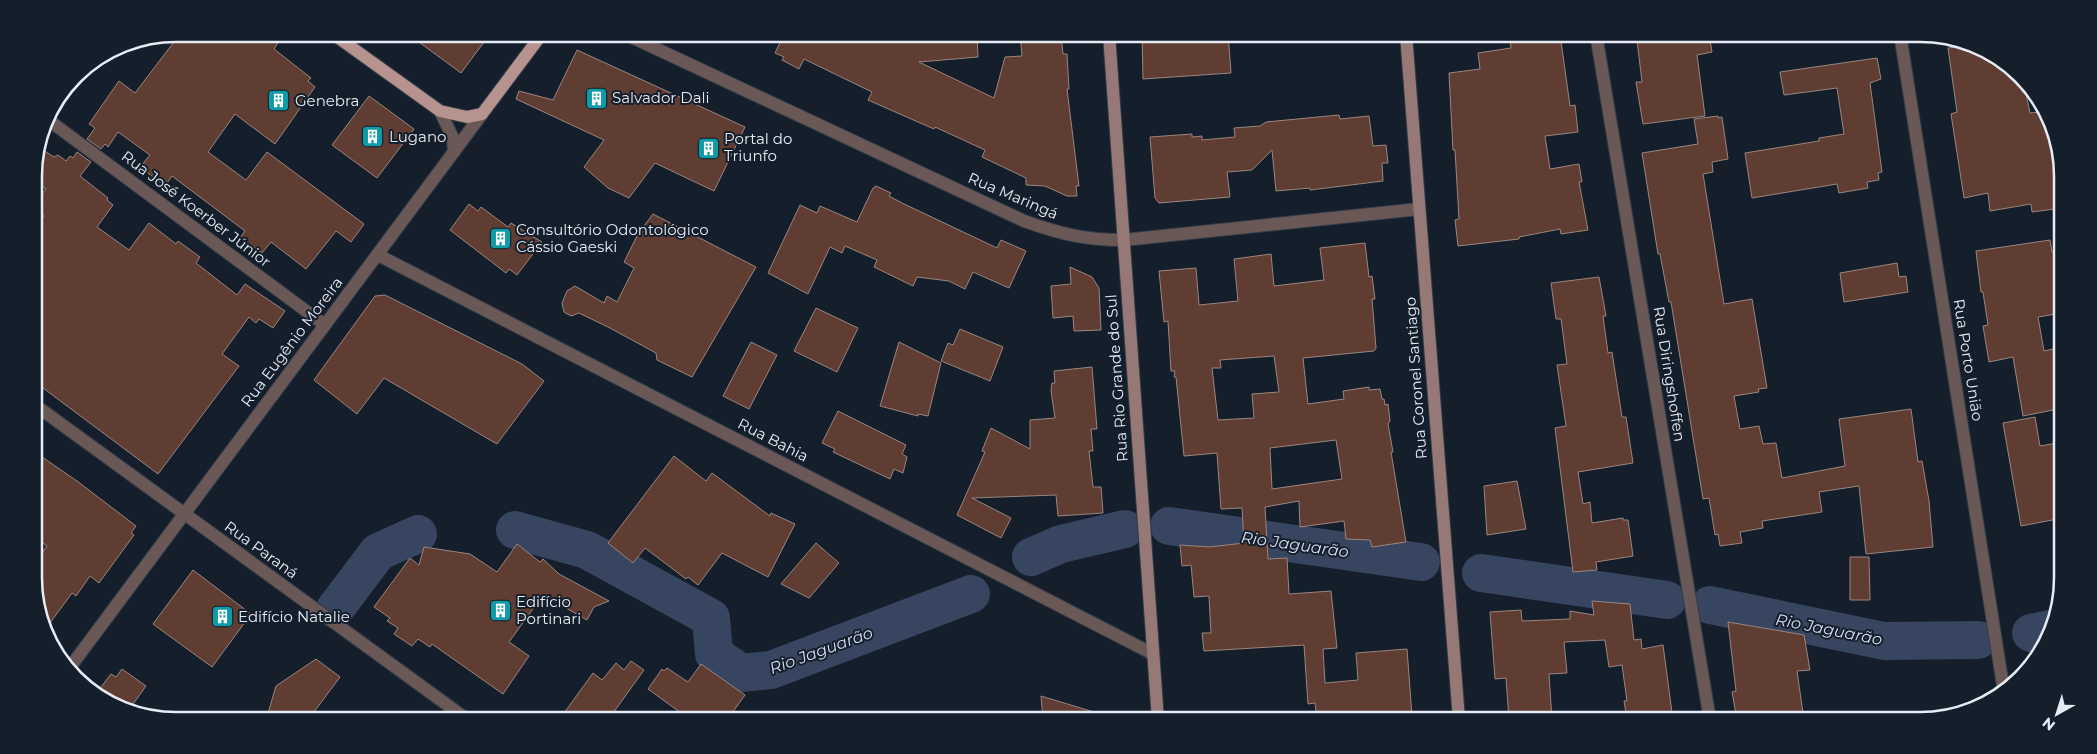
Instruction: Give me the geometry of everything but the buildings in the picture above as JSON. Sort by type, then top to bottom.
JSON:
[{"type":"main road","points":[[344,42],[440,111],[468,117],[482,114]]},
{"type":"main road","name":"Rua Eugênio Moreira","points":[[482,114],[536,42]]},
{"type":"main road","name":"Rua Rio Grande do Sul","points":[[1110,42],[1157,711]]},
{"type":"main road","name":"Rua Coronel Santiago","points":[[1407,42],[1458,711]]},
{"type":"street","name":"Rua Maringá","points":[[642,42],[1024,221],[1060,234],[1091,240],[1124,240],[1419,209]]},
{"type":"street","name":"Rua Diringshoffen","points":[[1597,42],[1709,711]]},
{"type":"street","name":"Rua Porto União","points":[[1901,42],[2003,683]]},
{"type":"street","points":[[440,111],[453,138],[454,152]]},
{"type":"street","name":"Rua Eugênio Moreira","points":[[73,663],[482,114]]},
{"type":"street","name":"Rua José Koerber Júnior","points":[[53,124],[325,325]]},
{"type":"street","name":"Rua Bahia","points":[[378,255],[1153,654]]},
{"type":"street","name":"Rua Paraná","points":[[42,410],[185,514],[446,712]]},
{"type":"waterway","name":"Rio Jaguarão","points":[[1169,526],[1421,562]]},
{"type":"waterway","name":"Rio Jaguarão","points":[[1031,557],[1061,544],[1125,529]]},
{"type":"waterway","name":"Rio Jaguarão","points":[[515,530],[587,550],[711,618],[714,654],[741,673],[771,670],[971,594]]},
{"type":"waterway","name":"Rio Jaguarão","points":[[335,609],[378,552],[418,534]]},
{"type":"waterway","name":"Rio Jaguarão","points":[[1481,573],[1667,600]]},
{"type":"waterway","name":"Rio Jaguarão","points":[[1710,605],[1884,641],[1978,640]]},
{"type":"waterway","name":"Rio Jaguarão","points":[[2031,633],[2043,631]]},
{"type":"place","name":"Salvador Dali","points":[[596,98]]},
{"type":"place","name":"Genebra","points":[[279,101]]},
{"type":"place","name":"Lugano","points":[[373,137]]},
{"type":"place","name":"Portal do Triunfo","points":[[708,148]]},
{"type":"place","name":"Consultório Odontológico Cássio Gaeski","points":[[500,239]]},
{"type":"place","name":"Edifício Portinari","points":[[500,611]]},
{"type":"place","name":"Edifício Natalie","points":[[222,617]]}]
